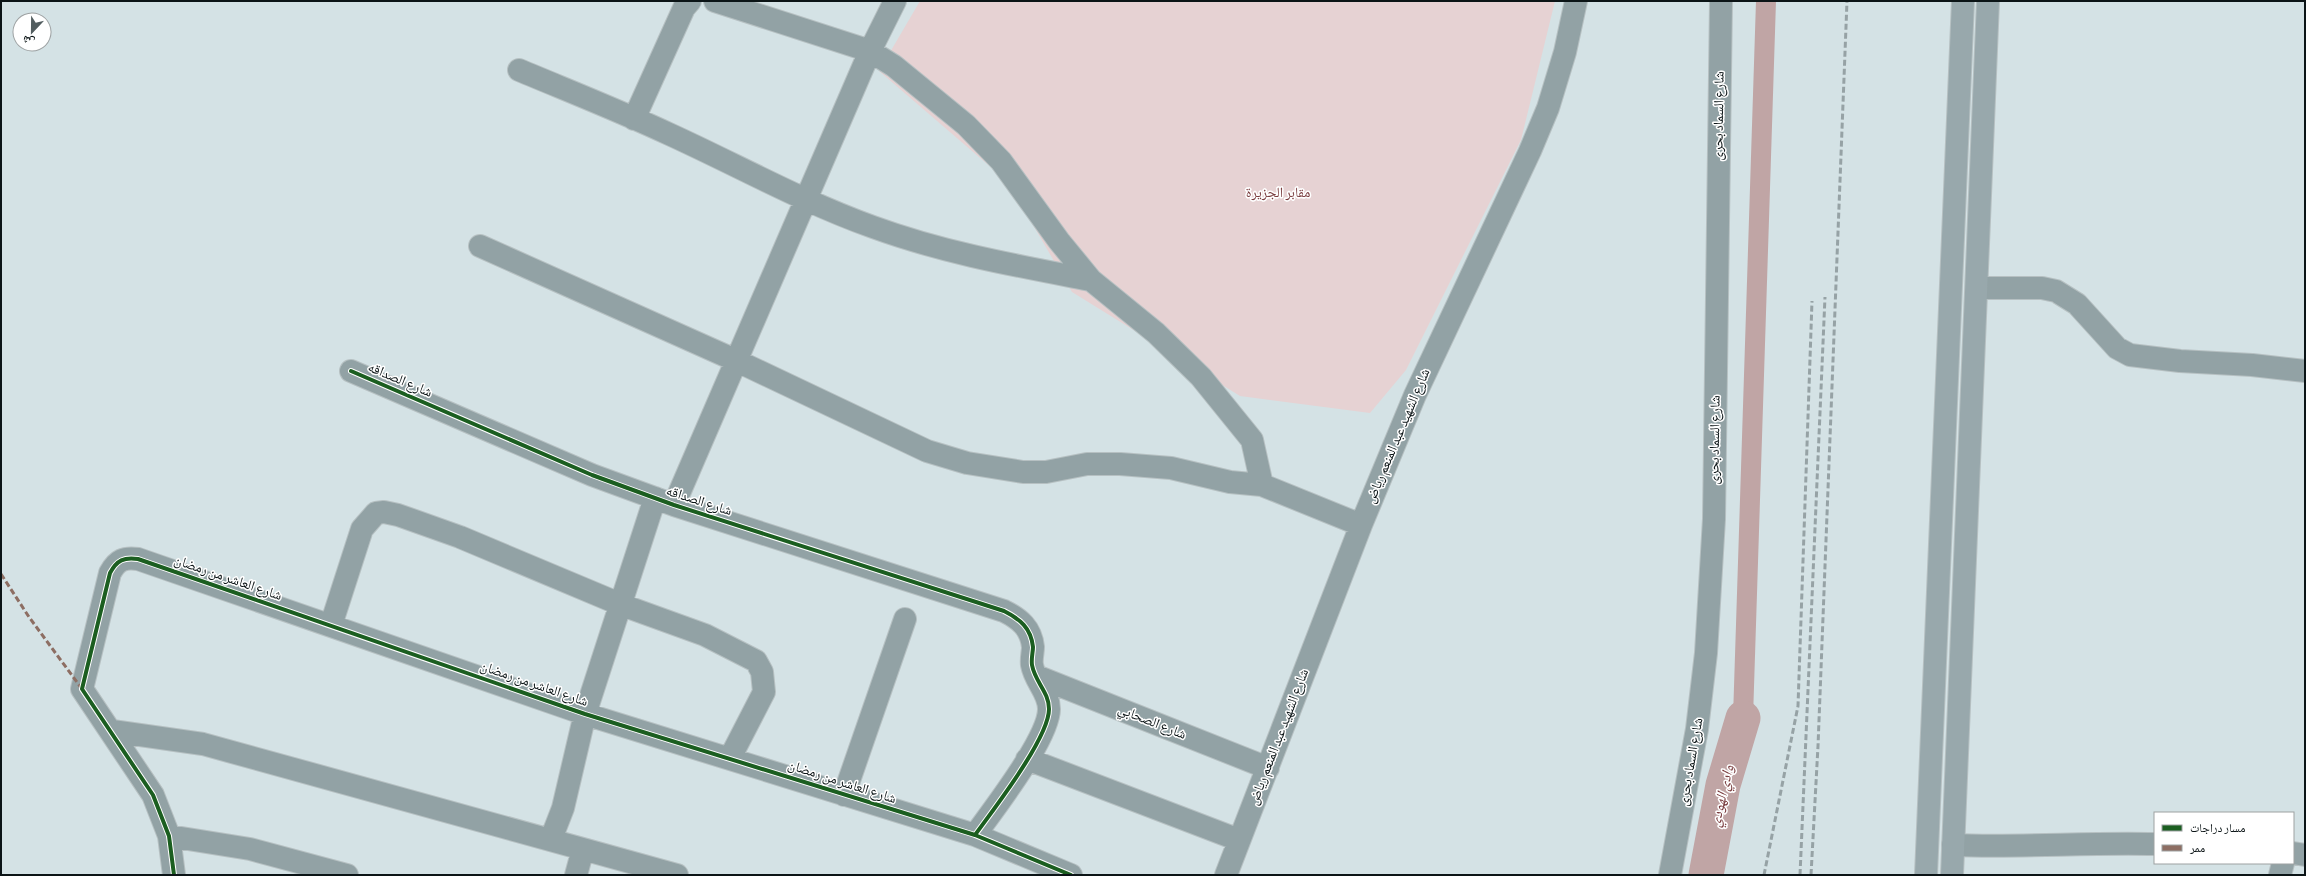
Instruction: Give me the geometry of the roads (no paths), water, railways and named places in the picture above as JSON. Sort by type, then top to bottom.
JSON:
[{"type":"highway","points":[[1926,875],[1963,1]]},
{"type":"highway","points":[[1952,875],[1988,1]]},
{"type":"street","points":[[634,119],[684,8],[690,1]]},
{"type":"street","points":[[716,1],[870,51],[894,66],[966,125],[1001,161],[1091,280],[1156,334],[1201,377],[1252,440],[1262,485]]},
{"type":"street","points":[[551,839],[562,808],[586,714],[622,605],[665,502],[735,360],[870,51],[895,1]]},
{"type":"street","name":"شارع الشهيد عبد المنعم رياض","points":[[1226,875],[1361,525],[1414,395],[1530,152],[1548,108],[1565,52],[1576,1]]},
{"type":"street","name":"شارع السماد بحرى","points":[[1670,875],[1697,729],[1706,653],[1714,519],[1721,1]]},
{"type":"street","points":[[519,70],[634,119],[805,200],[873,227],[928,245],[1002,263],[1091,280]]},
{"type":"street","points":[[480,246],[735,360],[927,450],[967,463],[991,469],[1037,473],[1087,464],[1120,464],[1171,468],[1230,482],[1262,485],[1361,525]]},
{"type":"street","points":[[1977,288],[2042,288],[2056,291],[2077,304],[2117,348],[2139,357],[2305,370]]},
{"type":"street","name":"شارع الصداقه","points":[[351,371],[592,475],[665,502],[1004,610],[1019,618],[1029,631],[1033,647],[1031,664],[1036,676]]},
{"type":"street","points":[[331,625],[362,529],[376,513],[384,512],[460,537],[622,605],[705,635],[756,661],[762,672],[764,692],[730,758]]},
{"type":"street","name":"شارع العاشر من رمضان","points":[[112,731],[82,689],[110,573],[116,563],[126,558],[138,559],[586,714],[975,835],[1071,875]]},
{"type":"street","points":[[844,795],[905,619]]},
{"type":"street","points":[[975,835],[1006,792],[1027,759],[1045,725],[1049,711],[1048,695],[1036,676]]},
{"type":"street","name":"شارع الصحابي","points":[[1036,676],[1268,768]]},
{"type":"street","points":[[112,731],[154,795],[169,836],[174,875]]},
{"type":"street","points":[[112,731],[203,744],[677,875]]},
{"type":"street","points":[[1027,759],[1239,840]]},
{"type":"street","points":[[169,836],[250,849],[347,875]]},
{"type":"street","points":[[1953,845],[2003,848],[2104,842],[2154,844]]},
{"type":"street","points":[[576,875],[583,849]]},
{"type":"street","points":[[2294,853],[2305,855]]},
{"type":"street","points":[[2280,875],[2283,864]]},
{"type":"waterway","points":[[1743,718],[1766,1]]},
{"type":"waterway","name":"وادي الهودي","points":[[1706,875],[1723,785],[1743,718]]},
{"type":"railway","points":[[1811,875],[1818,746],[1847,1]]},
{"type":"railway","points":[[1800,875],[1825,297]]},
{"type":"railway","points":[[1764,875],[1798,706],[1812,301]]},
{"type":"park label","name":"مقابر الجزيرة","points":[[1278,193]]}]
